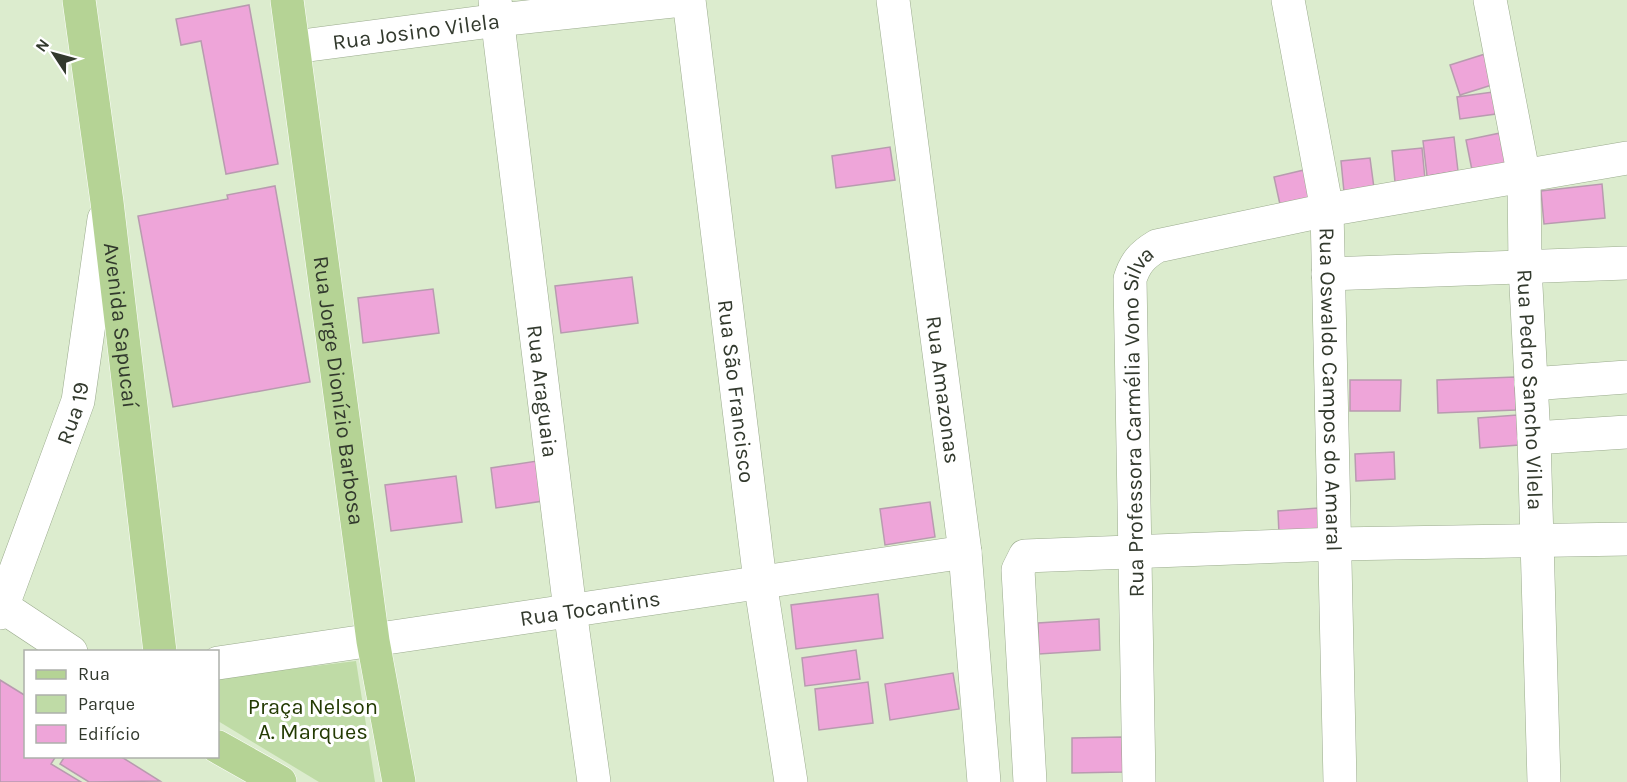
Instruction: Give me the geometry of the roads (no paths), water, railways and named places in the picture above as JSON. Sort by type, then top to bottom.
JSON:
[{"type":"main road","name":"Avenida Sapucaí","points":[[79,0],[106,202],[160,650]]},
{"type":"main road","name":"Rua Jorge Dionízio Barbosa","points":[[287,0],[373,641],[399,782]]},
{"type":"main road","points":[[219,748],[280,782]]},
{"type":"street","name":"Rua Josino Vilela","points":[[294,47],[497,10],[682,0]]},
{"type":"street","name":"Rua São Francisco","points":[[688,0],[760,581],[791,782]]},
{"type":"street","name":"Rua Amazonas","points":[[893,0],[965,552],[984,782]]},
{"type":"street","name":"Rua Oswaldo Campos do Amaral","points":[[1288,0],[1327,210],[1337,544],[1340,782]]},
{"type":"street","name":"Rua Pedro Sancho Vilela","points":[[1490,0],[1524,177],[1525,267],[1534,438],[1544,782]]},
{"type":"street","name":"Rua Araguaia","points":[[497,10],[570,610],[594,782]]},
{"type":"street","name":"Rua Professora Carmélia Vono Silva","points":[[1139,782],[1137,554],[1130,279],[1134,266],[1144,254],[1157,246],[1327,210],[1627,158]]},
{"type":"street","name":"Rua 19","points":[[1,608],[78,401],[106,202]]},
{"type":"street","points":[[1328,274],[1627,263]]},
{"type":"street","points":[[1531,384],[1627,377]]},
{"type":"street","points":[[1534,438],[1627,432]]},
{"type":"street","points":[[1030,782],[1018,570],[1025,556],[1031,554],[1137,554],[1337,544],[1537,543],[1627,539]]},
{"type":"street","name":"Rua Tocantins","points":[[219,663],[965,552]]},
{"type":"street","points":[[1,608],[69,650]]},
{"type":"park label","name":"Praça Nelson A. Marques","points":[[313,718]]}]
